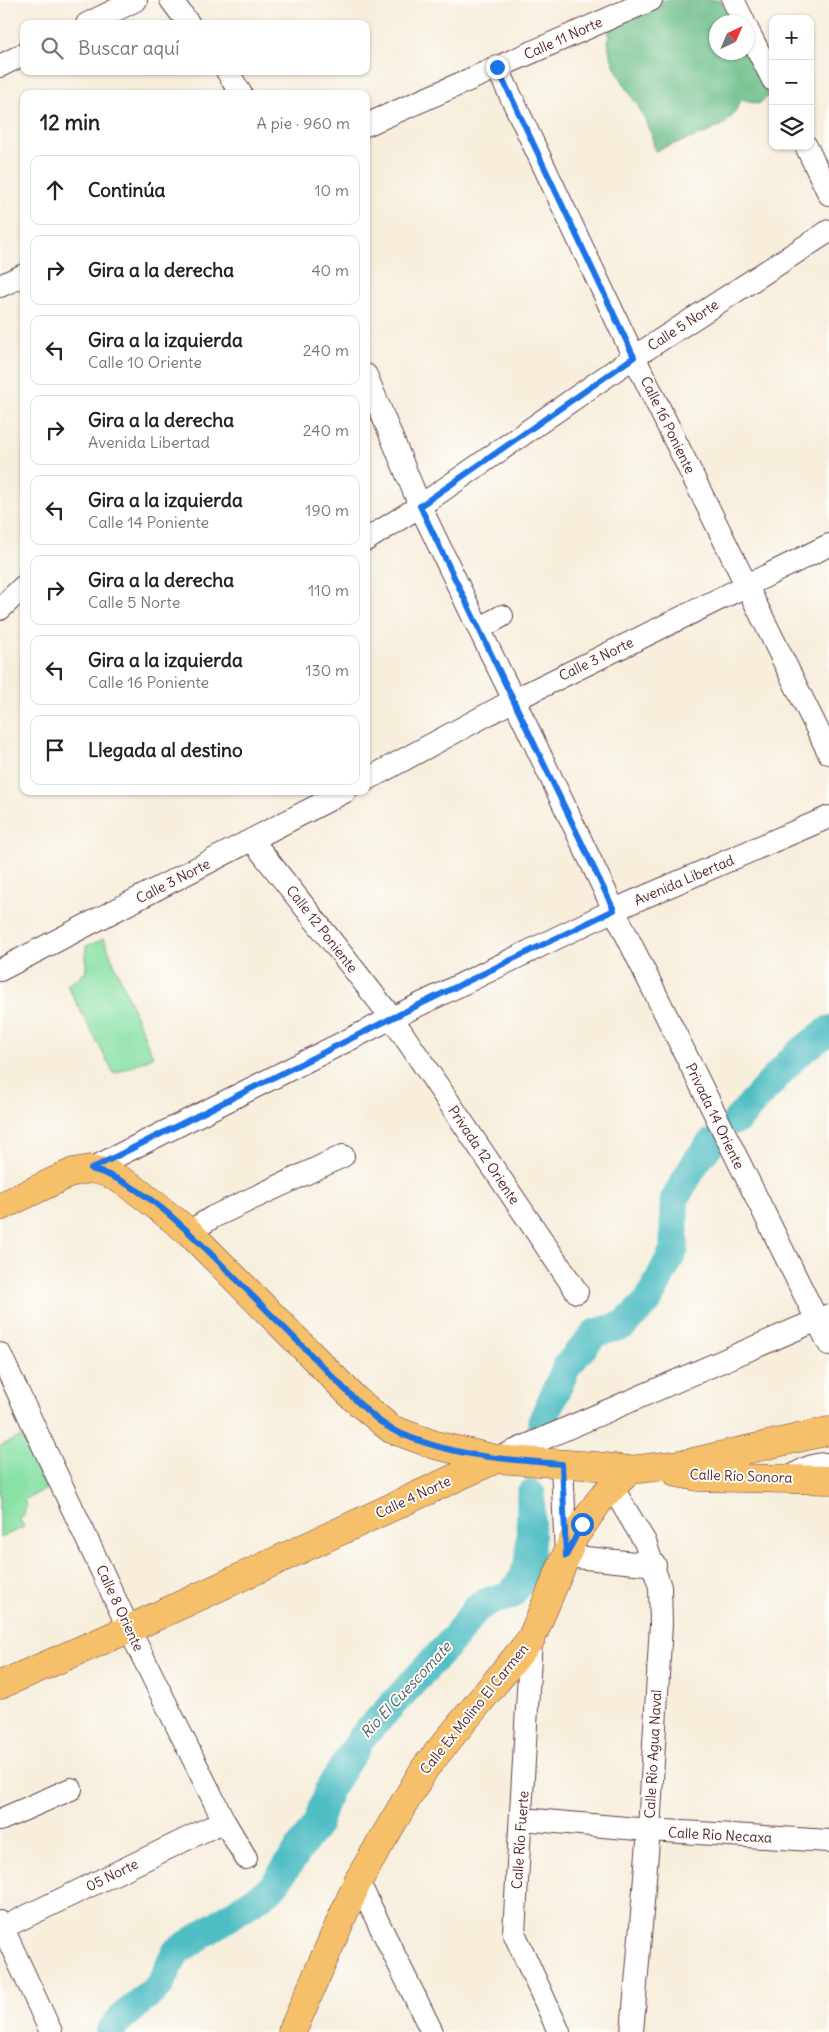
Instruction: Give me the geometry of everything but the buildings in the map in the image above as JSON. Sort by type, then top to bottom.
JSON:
[{"type":"main road","name":"Avenida Libertad","points":[[0,1207],[73,1172],[91,1169]]},
{"type":"main road","points":[[91,1169],[108,1173],[131,1186],[189,1232],[356,1400],[391,1429],[434,1445],[496,1460],[562,1464],[632,1475],[829,1431]]},
{"type":"main road","name":"Calle 4 Norte","points":[[0,1685],[129,1629],[496,1460]]},
{"type":"main road","name":"Calle Río Sonora","points":[[632,1475],[829,1480]]},
{"type":"main road","name":"Calle Ex Molino El Carmen","points":[[292,2032],[358,1881],[425,1768],[531,1639],[566,1556],[582,1524],[602,1497],[632,1475]]},
{"type":"street","points":[[95,20],[136,0]]},
{"type":"street","points":[[171,0],[186,20]]},
{"type":"street","name":"Calle 11 Norte","points":[[370,122],[651,0]]},
{"type":"street","points":[[733,0],[740,15]]},
{"type":"street","points":[[754,43],[769,72]]},
{"type":"street","points":[[0,66],[20,56]]},
{"type":"street","name":"Calle 16 Poniente","points":[[497,67],[634,357],[829,753]]},
{"type":"street","points":[[229,75],[238,90]]},
{"type":"street","points":[[808,150],[829,194]]},
{"type":"street","name":"Calle 5 Norte","points":[[370,537],[420,506],[634,357],[829,230]]},
{"type":"street","points":[[0,286],[20,277]]},
{"type":"street","name":"Privada 14 Oriente","points":[[370,385],[420,506],[614,910],[823,1318],[829,1344]]},
{"type":"street","name":"Calle 3 Norte","points":[[370,778],[514,700],[746,584],[829,545]]},
{"type":"street","points":[[0,609],[20,590]]},
{"type":"street","points":[[479,629],[502,616]]},
{"type":"street","name":"Calle 3 Norte","points":[[0,970],[252,840],[311,799],[328,795]]},
{"type":"street","name":"Avenida Libertad","points":[[91,1169],[392,1018],[614,910],[829,817]]},
{"type":"street","name":"Calle 12 Poniente","points":[[252,840],[392,1018]]},
{"type":"street","name":"Privada 12 Oriente","points":[[392,1018],[577,1292]]},
{"type":"street","points":[[189,1232],[214,1217],[343,1156]]},
{"type":"street","name":"Calle 4 Norte","points":[[496,1460],[823,1318]]},
{"type":"street","name":"Calle 8 Oriente","points":[[0,1354],[129,1629],[224,1821],[246,1858]]},
{"type":"street","points":[[790,1478],[802,1469],[820,1463],[829,1464]]},
{"type":"street","points":[[562,1464],[566,1556],[654,1565]]},
{"type":"street","name":"Calle Río Agua Naval","points":[[632,1475],[628,1510],[654,1565],[660,1586],[661,1624],[649,1830],[632,2032]]},
{"type":"street","name":"Calle Río Fuerte","points":[[531,1639],[514,1933],[559,2032]]},
{"type":"street","points":[[0,1820],[71,1789]]},
{"type":"street","name":"Calle Río Necaxa","points":[[522,1819],[649,1830],[829,1841]]},
{"type":"street","name":"05 Norte","points":[[1,1926],[224,1821]]},
{"type":"street","points":[[358,1881],[432,2032]]},
{"type":"street","points":[[1,1926],[51,2032]]},
{"type":"green space","points":[[660,0],[720,0],[729,15],[709,15],[709,60],[751,60],[769,92],[769,96],[758,104],[741,100],[731,118],[723,125],[705,134],[655,151],[644,116],[621,79],[610,53],[608,41],[610,28]]},
{"type":"green space","points":[[104,939],[153,1057],[114,1074],[67,985],[86,972],[86,946]]},
{"type":"green space","points":[[22,1436],[46,1489],[24,1500],[27,1507],[23,1509],[25,1514],[19,1517],[24,1527],[0,1538],[0,1446]]},
{"type":"waterway","name":"Rio El Cuescomate","points":[[737,1120],[794,1057],[829,1030]]},
{"type":"waterway","name":"Rio El Cuescomate","points":[[542,1422],[567,1366],[595,1333],[624,1325],[648,1301],[674,1250],[674,1200],[696,1162],[710,1144]]},
{"type":"waterway","name":"Rio El Cuescomate","points":[[110,2032],[121,2018],[160,1985],[176,1952],[271,1889],[317,1824],[328,1791],[363,1736],[456,1636],[475,1610],[489,1601],[510,1596],[523,1578],[530,1558],[531,1494]]},
{"type":"route","points":[[497,67],[634,357],[420,506],[614,910],[392,1018],[91,1169],[108,1173],[131,1186],[189,1232],[356,1400],[391,1429],[434,1445],[496,1460],[562,1464],[566,1556],[582,1524]]}]
